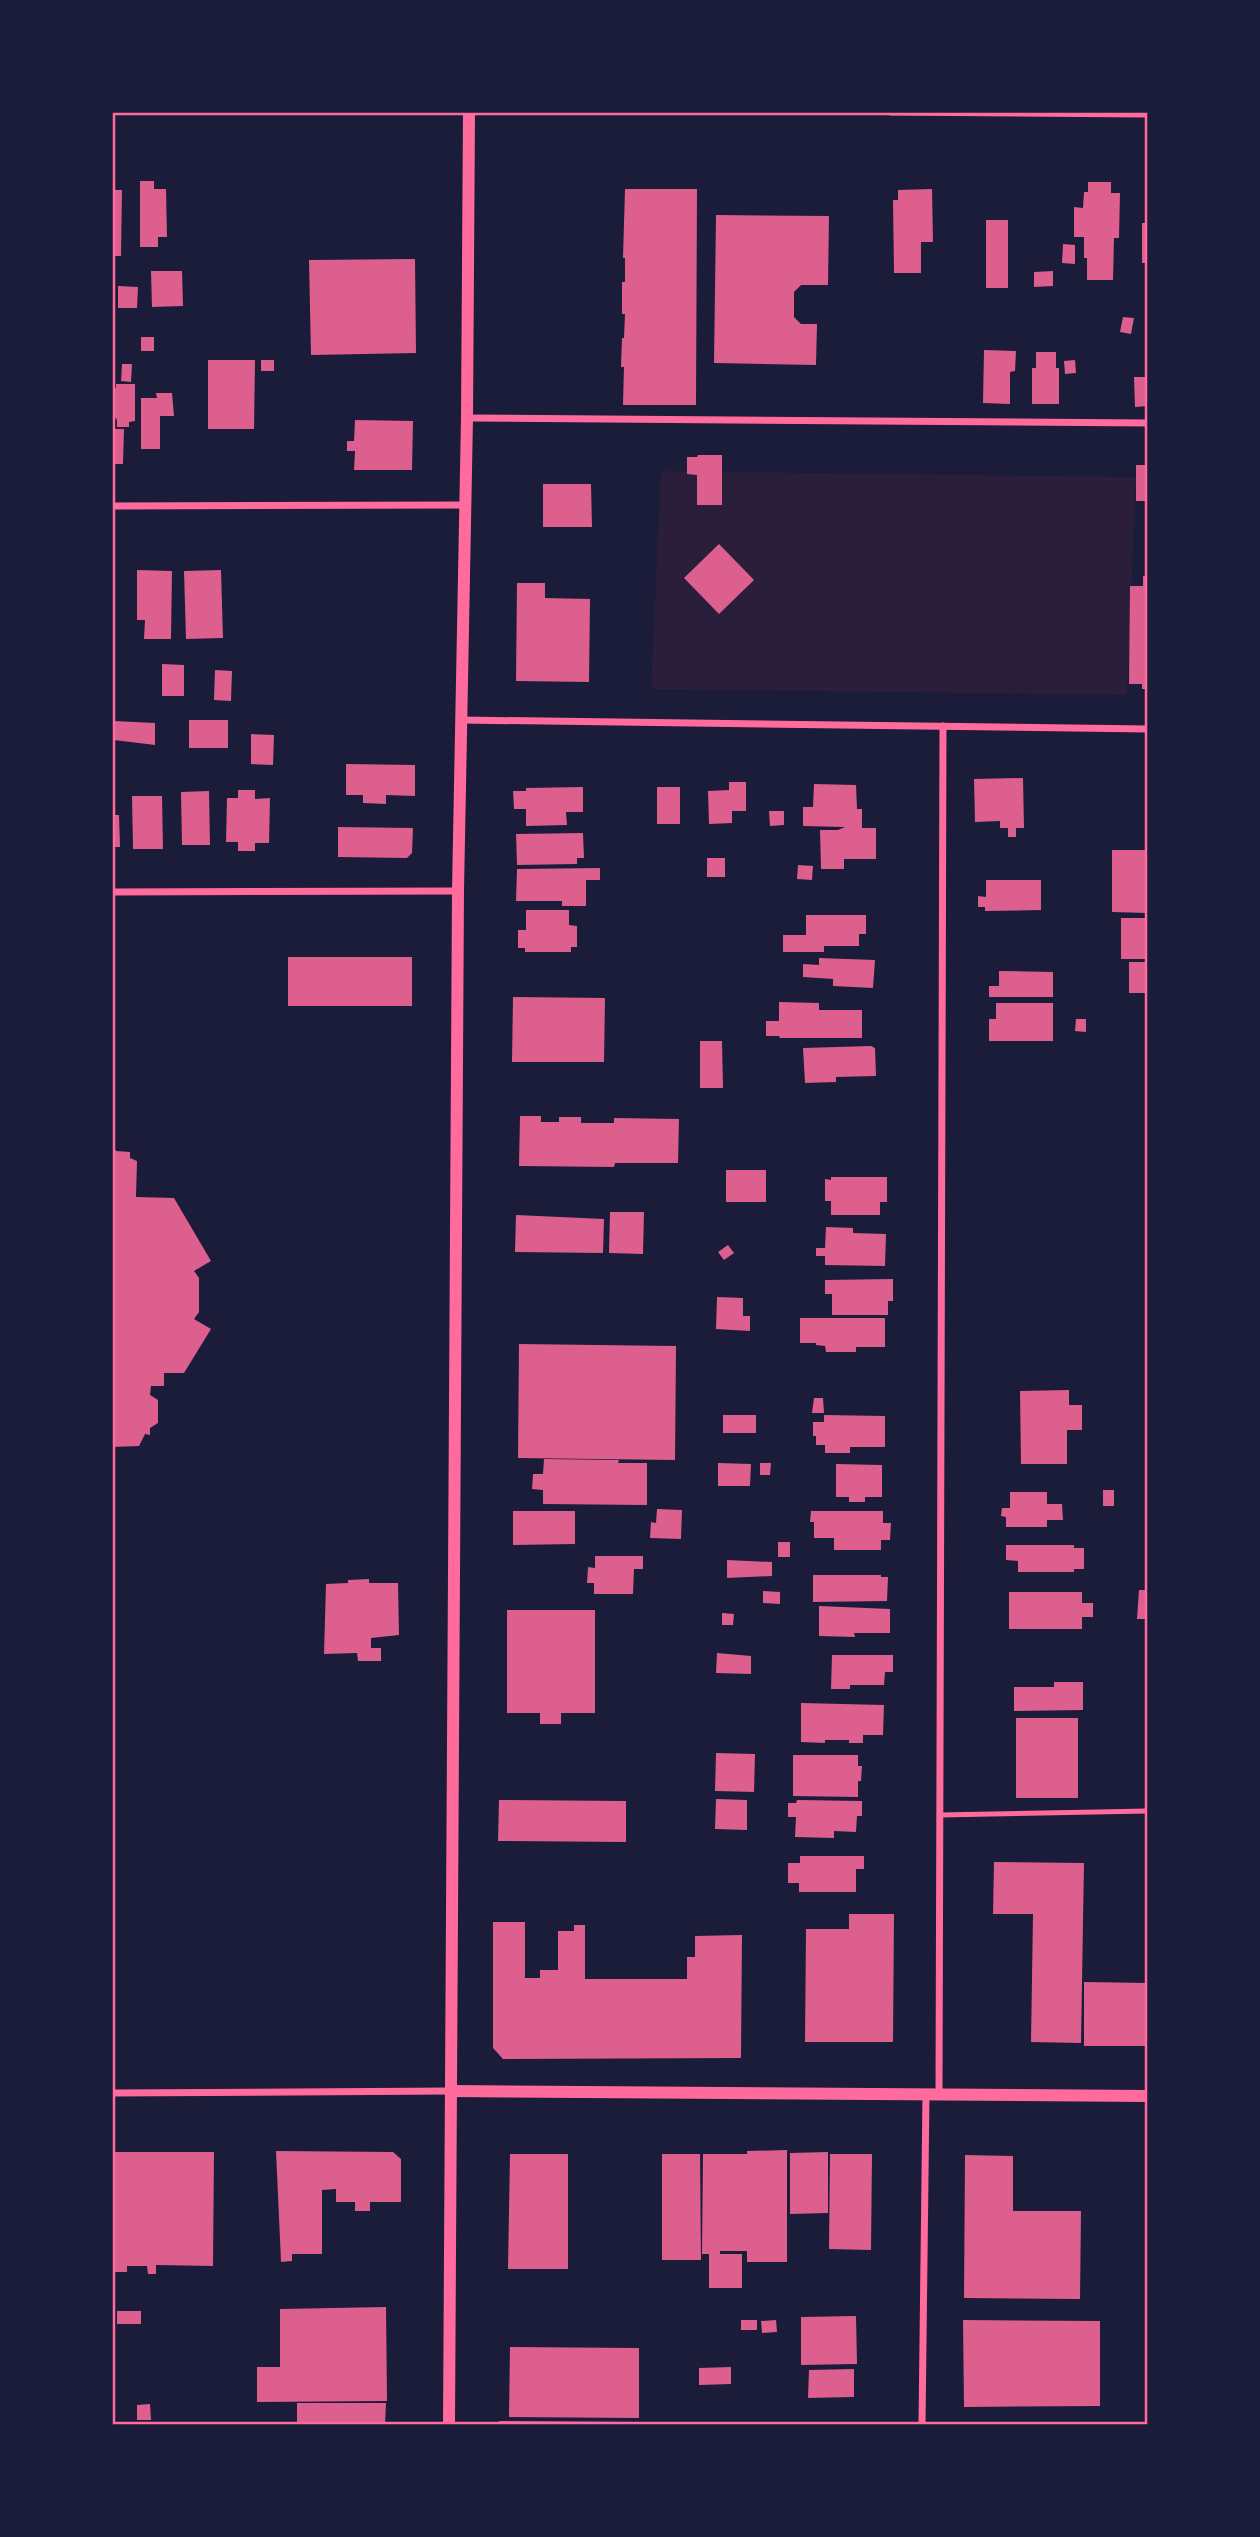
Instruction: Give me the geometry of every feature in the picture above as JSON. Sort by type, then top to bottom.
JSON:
[{"type":"street","points":[[449,2425],[458,891],[467,418],[469,112]]},
{"type":"street","points":[[891,112],[1148,114]]},
{"type":"street","points":[[467,418],[1148,423]]},
{"type":"street","points":[[112,506],[464,505]]},
{"type":"street","points":[[461,720],[1148,729]]},
{"type":"street","points":[[939,2094],[943,726]]},
{"type":"street","points":[[112,892],[458,891]]},
{"type":"street","points":[[112,2093],[451,2091],[1148,2096]]},
{"type":"street","points":[[922,2425],[926,2094]]},
{"type":"lane","points":[[940,1815],[1148,1811]]},
{"type":"shaded area","points":[[661,471],[1136,477],[1127,695],[651,689]]},
{"type":"building","points":[[140,181],[154,181],[154,189],[166,189],[167,237],[158,237],[158,247],[140,247]]},
{"type":"building","points":[[1088,182],[1111,182],[1111,193],[1120,193],[1119,238],[1114,238],[1113,280],[1087,280],[1084,237],[1074,237],[1074,207],[1083,208]]},
{"type":"building","points":[[625,189],[697,189],[696,405],[623,405],[624,367],[621,367],[625,314],[622,314],[622,282],[625,282]]},
{"type":"building","points":[[932,189],[933,242],[921,242],[921,273],[894,273],[893,200],[898,200],[898,190]]},
{"type":"building","points":[[112,190],[122,190],[121,256],[112,256]]},
{"type":"building","points":[[716,215],[829,216],[828,285],[801,285],[794,292],[794,317],[801,324],[817,324],[816,365],[714,363]]},
{"type":"building","points":[[986,220],[1008,220],[1008,288],[986,288]]},
{"type":"building","points":[[1142,223],[1148,223],[1148,263],[1142,263]]},
{"type":"building","points":[[1063,244],[1075,245],[1075,264],[1062,263]]},
{"type":"building","points":[[415,259],[416,353],[311,355],[309,260]]},
{"type":"building","points":[[151,271],[182,271],[183,306],[152,307]]},
{"type":"building","points":[[1053,271],[1053,286],[1034,287],[1034,272]]},
{"type":"building","points":[[118,286],[138,287],[137,308],[118,308]]},
{"type":"building","points":[[1123,317],[1134,318],[1131,334],[1120,332]]},
{"type":"building","points":[[141,337],[154,337],[154,351],[141,351]]},
{"type":"building","points":[[984,350],[1016,351],[1015,371],[1010,372],[1010,404],[983,403]]},
{"type":"building","points":[[1036,352],[1056,352],[1059,404],[1032,404],[1032,368],[1036,368]]},
{"type":"building","points":[[208,360],[255,360],[254,429],[208,429]]},
{"type":"building","points":[[261,360],[274,360],[274,371],[261,371]]},
{"type":"building","points":[[1075,360],[1076,373],[1065,374],[1064,361]]},
{"type":"building","points":[[122,364],[132,364],[131,382],[121,381]]},
{"type":"building","points":[[1134,377],[1148,377],[1148,406],[1135,407]]},
{"type":"building","points":[[116,384],[135,384],[135,421],[129,422],[129,427],[117,427],[117,420],[112,413],[112,388],[116,388]]},
{"type":"building","points":[[156,393],[172,393],[174,416],[160,416],[160,449],[141,449],[141,398],[157,398]]},
{"type":"building","points":[[355,420],[413,421],[412,470],[354,470],[355,451],[347,451],[347,441],[354,441]]},
{"type":"building","points":[[112,429],[124,429],[123,464],[112,464]]},
{"type":"building","points":[[722,455],[722,505],[697,505],[697,475],[687,474],[687,457]]},
{"type":"building","points":[[1136,465],[1148,465],[1148,501],[1136,501]]},
{"type":"building","points":[[543,484],[591,484],[592,527],[543,527]]},
{"type":"building","points":[[719,544],[754,580],[719,614],[684,578]]},
{"type":"building","points":[[137,570],[172,571],[171,639],[144,639],[145,620],[137,620]]},
{"type":"building","points":[[221,570],[223,638],[186,639],[184,571]]},
{"type":"building","points":[[1143,576],[1148,576],[1148,689],[1142,689],[1142,684],[1129,684],[1130,586],[1143,586]]},
{"type":"building","points":[[517,583],[545,583],[545,598],[590,599],[589,682],[516,681]]},
{"type":"building","points":[[162,664],[184,665],[184,696],[162,696]]},
{"type":"building","points":[[215,670],[232,671],[231,701],[214,700]]},
{"type":"building","points":[[189,720],[228,720],[228,748],[189,748]]},
{"type":"building","points":[[114,721],[155,723],[155,745],[114,740]]},
{"type":"building","points":[[251,734],[274,735],[273,765],[251,764]]},
{"type":"building","points":[[346,764],[415,765],[415,796],[386,795],[386,804],[363,803],[363,795],[346,795]]},
{"type":"building","points":[[1023,778],[1024,828],[1016,828],[1016,837],[1008,837],[1008,828],[1000,828],[1000,821],[975,822],[974,779]]},
{"type":"building","points":[[729,782],[746,782],[746,811],[732,811],[732,823],[709,824],[708,791],[729,790]]},
{"type":"building","points":[[814,784],[856,785],[857,809],[862,809],[862,828],[876,828],[876,859],[844,859],[844,869],[821,869],[820,830],[838,830],[845,827],[803,826],[803,807],[813,807]]},
{"type":"building","points":[[583,787],[583,812],[566,812],[567,825],[526,826],[526,809],[514,809],[513,791],[526,791],[526,788]]},
{"type":"building","points":[[657,787],[680,787],[680,824],[657,824]]},
{"type":"building","points":[[238,790],[255,790],[255,799],[270,798],[269,843],[255,843],[255,851],[238,851],[238,842],[226,842],[227,798],[238,798]]},
{"type":"building","points":[[209,791],[210,845],[182,845],[181,792]]},
{"type":"building","points":[[132,796],[162,796],[163,849],[133,849]]},
{"type":"building","points":[[769,811],[784,811],[784,825],[770,826]]},
{"type":"building","points":[[112,815],[119,815],[120,847],[112,847]]},
{"type":"building","points":[[338,827],[413,828],[412,853],[407,858],[338,857]]},
{"type":"building","points":[[583,833],[584,858],[577,858],[577,864],[517,865],[516,834]]},
{"type":"building","points":[[1112,850],[1148,850],[1148,913],[1112,912]]},
{"type":"building","points":[[707,858],[725,858],[725,877],[707,877]]},
{"type":"building","points":[[798,865],[813,866],[812,880],[797,879]]},
{"type":"building","points":[[600,868],[600,880],[586,880],[586,906],[562,906],[562,901],[516,901],[517,869]]},
{"type":"building","points":[[986,880],[1041,880],[1041,910],[985,911],[985,907],[978,907],[978,896],[986,897]]},
{"type":"building","points":[[526,910],[569,910],[569,925],[577,926],[577,947],[571,947],[571,952],[525,952],[525,948],[518,948],[518,930],[526,930]]},
{"type":"building","points":[[806,915],[866,915],[866,934],[859,934],[859,946],[824,946],[824,952],[783,952],[783,935],[806,935]]},
{"type":"building","points":[[1121,918],[1148,918],[1148,959],[1121,959]]},
{"type":"building","points":[[288,957],[412,957],[412,1006],[288,1006]]},
{"type":"building","points":[[819,958],[875,960],[873,988],[833,986],[833,979],[803,977],[803,964],[819,965]]},
{"type":"building","points":[[1129,962],[1148,962],[1148,993],[1129,993]]},
{"type":"building","points":[[999,971],[1053,972],[1053,997],[989,997],[989,986],[999,986]]},
{"type":"building","points":[[513,997],[605,998],[604,1062],[512,1062]]},
{"type":"building","points":[[779,1002],[819,1003],[819,1010],[862,1010],[862,1038],[766,1036],[766,1021],[779,1021]]},
{"type":"building","points":[[996,1003],[1053,1003],[1053,1041],[989,1041],[989,1019],[996,1019]]},
{"type":"building","points":[[1076,1019],[1086,1019],[1086,1032],[1075,1031]]},
{"type":"building","points":[[700,1041],[722,1041],[723,1088],[700,1088]]},
{"type":"building","points":[[803,1048],[875,1048],[876,1076],[836,1077],[836,1082],[805,1083]]},
{"type":"building","points":[[520,1116],[541,1116],[541,1122],[559,1122],[559,1117],[581,1117],[581,1123],[614,1123],[614,1118],[679,1119],[678,1163],[615,1163],[614,1167],[519,1166]]},
{"type":"building","points":[[112,1144],[116,1151],[130,1152],[130,1158],[137,1161],[136,1197],[174,1198],[211,1261],[194,1271],[199,1278],[199,1312],[194,1319],[211,1329],[184,1373],[164,1373],[164,1386],[151,1386],[150,1395],[158,1400],[158,1423],[150,1428],[150,1435],[145,1434],[139,1446],[112,1447]]},
{"type":"building","points":[[726,1170],[766,1170],[766,1202],[726,1202]]},
{"type":"building","points":[[831,1177],[887,1177],[887,1202],[880,1202],[880,1215],[831,1215],[831,1201],[825,1201],[825,1179],[831,1180]]},
{"type":"building","points":[[610,1212],[644,1212],[643,1254],[609,1253]]},
{"type":"building","points":[[516,1215],[604,1219],[603,1253],[515,1252]]},
{"type":"building","points":[[826,1227],[853,1228],[853,1233],[886,1234],[885,1266],[825,1265],[825,1256],[816,1256],[816,1248],[825,1248]]},
{"type":"building","points":[[728,1245],[734,1253],[724,1260],[718,1252]]},
{"type":"building","points":[[893,1279],[893,1301],[888,1301],[888,1315],[832,1315],[832,1294],[825,1294],[825,1280]]},
{"type":"building","points":[[717,1297],[743,1298],[743,1316],[750,1316],[750,1331],[716,1329]]},
{"type":"building","points":[[800,1318],[885,1318],[885,1347],[856,1347],[856,1352],[826,1352],[825,1346],[800,1343]]},
{"type":"building","points":[[519,1344],[676,1346],[675,1460],[518,1458]]},
{"type":"building","points":[[1069,1390],[1069,1405],[1082,1405],[1082,1430],[1067,1430],[1067,1464],[1021,1464],[1020,1391]]},
{"type":"building","points":[[814,1398],[823,1398],[824,1413],[812,1413]]},
{"type":"building","points":[[723,1415],[756,1415],[756,1433],[723,1433]]},
{"type":"building","points":[[824,1415],[885,1416],[885,1447],[850,1447],[850,1453],[825,1453],[825,1445],[816,1445],[816,1436],[813,1436],[813,1422],[824,1422]]},
{"type":"building","points":[[544,1459],[647,1463],[647,1505],[543,1504],[543,1490],[532,1489],[533,1474],[543,1474]]},
{"type":"building","points":[[718,1463],[751,1464],[750,1486],[718,1486]]},
{"type":"building","points":[[760,1463],[771,1463],[770,1475],[760,1475]]},
{"type":"building","points":[[836,1464],[882,1465],[882,1497],[865,1497],[865,1502],[849,1502],[849,1497],[836,1497]]},
{"type":"building","points":[[1103,1490],[1114,1490],[1114,1506],[1103,1506]]},
{"type":"building","points":[[1010,1492],[1047,1492],[1047,1504],[1062,1504],[1063,1520],[1047,1520],[1047,1527],[1006,1527],[1006,1517],[1001,1516],[1002,1508],[1010,1508]]},
{"type":"building","points":[[657,1509],[682,1510],[681,1539],[650,1538],[651,1522],[656,1523]]},
{"type":"building","points":[[513,1511],[575,1511],[575,1544],[513,1545]]},
{"type":"building","points":[[811,1511],[883,1511],[883,1523],[891,1523],[890,1540],[881,1540],[881,1550],[834,1550],[834,1538],[814,1538],[814,1522],[810,1522]]},
{"type":"building","points":[[778,1542],[790,1542],[790,1557],[778,1557]]},
{"type":"building","points":[[1006,1545],[1074,1545],[1074,1548],[1084,1548],[1084,1569],[1074,1569],[1074,1572],[1018,1572],[1018,1561],[1006,1560]]},
{"type":"building","points":[[595,1556],[643,1556],[643,1569],[634,1569],[633,1594],[594,1594],[594,1583],[587,1583],[588,1567],[595,1568]]},
{"type":"building","points":[[727,1560],[772,1562],[772,1576],[727,1578]]},
{"type":"building","points":[[813,1575],[888,1577],[887,1601],[813,1602]]},
{"type":"building","points":[[369,1579],[369,1583],[398,1583],[399,1635],[371,1638],[371,1648],[381,1648],[381,1661],[358,1661],[357,1653],[324,1654],[326,1584]]},
{"type":"building","points":[[1139,1590],[1148,1590],[1148,1619],[1137,1619]]},
{"type":"building","points":[[763,1591],[780,1592],[780,1604],[763,1603]]},
{"type":"building","points":[[1009,1592],[1082,1592],[1082,1603],[1093,1603],[1093,1617],[1082,1617],[1082,1629],[1009,1629]]},
{"type":"building","points":[[819,1606],[890,1609],[890,1633],[854,1633],[855,1637],[819,1636]]},
{"type":"building","points":[[507,1610],[595,1610],[595,1713],[561,1713],[561,1724],[540,1724],[540,1713],[507,1713]]},
{"type":"building","points":[[722,1613],[734,1614],[733,1625],[722,1625]]},
{"type":"building","points":[[717,1653],[751,1656],[751,1674],[716,1673]]},
{"type":"building","points":[[832,1655],[893,1655],[893,1672],[885,1672],[884,1685],[850,1685],[850,1689],[831,1689]]},
{"type":"building","points":[[1054,1682],[1083,1682],[1083,1710],[1014,1711],[1014,1687],[1054,1687]]},
{"type":"building","points":[[801,1703],[884,1705],[883,1735],[863,1735],[863,1743],[849,1743],[849,1740],[801,1742]]},
{"type":"building","points":[[1016,1718],[1078,1718],[1078,1798],[1016,1798]]},
{"type":"building","points":[[716,1753],[755,1754],[754,1792],[715,1791]]},
{"type":"building","points":[[793,1755],[858,1755],[858,1766],[862,1766],[858,1797],[793,1796]]},
{"type":"building","points":[[716,1799],[747,1800],[747,1830],[715,1829]]},
{"type":"building","points":[[499,1800],[626,1801],[626,1842],[498,1841]]},
{"type":"building","points":[[797,1800],[862,1801],[862,1816],[857,1816],[856,1832],[834,1831],[834,1838],[795,1837],[796,1817],[788,1817],[788,1803],[796,1803]]},
{"type":"building","points":[[800,1856],[864,1856],[864,1869],[856,1869],[856,1892],[799,1892],[799,1883],[788,1883],[788,1863],[800,1863]]},
{"type":"building","points":[[994,1862],[1084,1863],[1081,2043],[1031,2042],[1033,1914],[993,1914]]},
{"type":"building","points":[[849,1914],[894,1914],[893,2042],[805,2042],[806,1929],[849,1929]]},
{"type":"building","points":[[493,1922],[525,1922],[525,1978],[540,1978],[540,1970],[558,1970],[558,1931],[574,1931],[574,1925],[585,1925],[585,1979],[687,1979],[687,1957],[695,1957],[695,1936],[742,1935],[741,2058],[503,2059],[493,2048]]},
{"type":"building","points":[[1084,1982],[1148,1983],[1148,2046],[1084,2046]]},
{"type":"building","points":[[787,2150],[787,2262],[747,2262],[747,2251],[720,2251],[720,2254],[742,2254],[742,2288],[709,2288],[709,2254],[702,2254],[703,2154]]},
{"type":"building","points":[[276,2151],[393,2152],[401,2159],[401,2202],[370,2202],[370,2211],[355,2211],[355,2202],[336,2202],[336,2189],[322,2190],[322,2254],[292,2254],[292,2261],[281,2262]]},
{"type":"building","points":[[112,2152],[214,2152],[213,2266],[156,2265],[156,2274],[148,2274],[147,2266],[127,2266],[127,2272],[112,2272]]},
{"type":"building","points":[[828,2152],[828,2213],[790,2214],[790,2153]]},
{"type":"building","points":[[510,2154],[568,2154],[568,2269],[508,2269]]},
{"type":"building","points":[[662,2154],[700,2154],[701,2260],[662,2260]]},
{"type":"building","points":[[830,2154],[872,2154],[871,2250],[829,2249]]},
{"type":"building","points":[[965,2155],[1013,2156],[1013,2211],[1081,2211],[1080,2299],[964,2298]]},
{"type":"building","points":[[386,2307],[387,2401],[257,2402],[257,2367],[280,2367],[280,2309]]},
{"type":"building","points":[[117,2311],[141,2311],[141,2324],[117,2324]]},
{"type":"building","points":[[856,2316],[857,2364],[801,2365],[801,2317]]},
{"type":"building","points":[[741,2320],[757,2320],[757,2330],[741,2330]]},
{"type":"building","points":[[776,2320],[777,2332],[762,2333],[761,2321]]},
{"type":"building","points":[[963,2320],[1100,2321],[1100,2406],[964,2407]]},
{"type":"building","points":[[510,2347],[639,2348],[639,2418],[509,2417]]},
{"type":"building","points":[[731,2367],[731,2384],[699,2385],[699,2368]]},
{"type":"building","points":[[854,2369],[854,2397],[808,2398],[809,2370]]},
{"type":"building","points":[[297,2403],[386,2403],[385,2425],[297,2425]]},
{"type":"building","points":[[150,2404],[151,2420],[137,2420],[137,2405]]},
{"type":"building","points":[[499,2421],[639,2422],[639,2425],[499,2425]]}]
